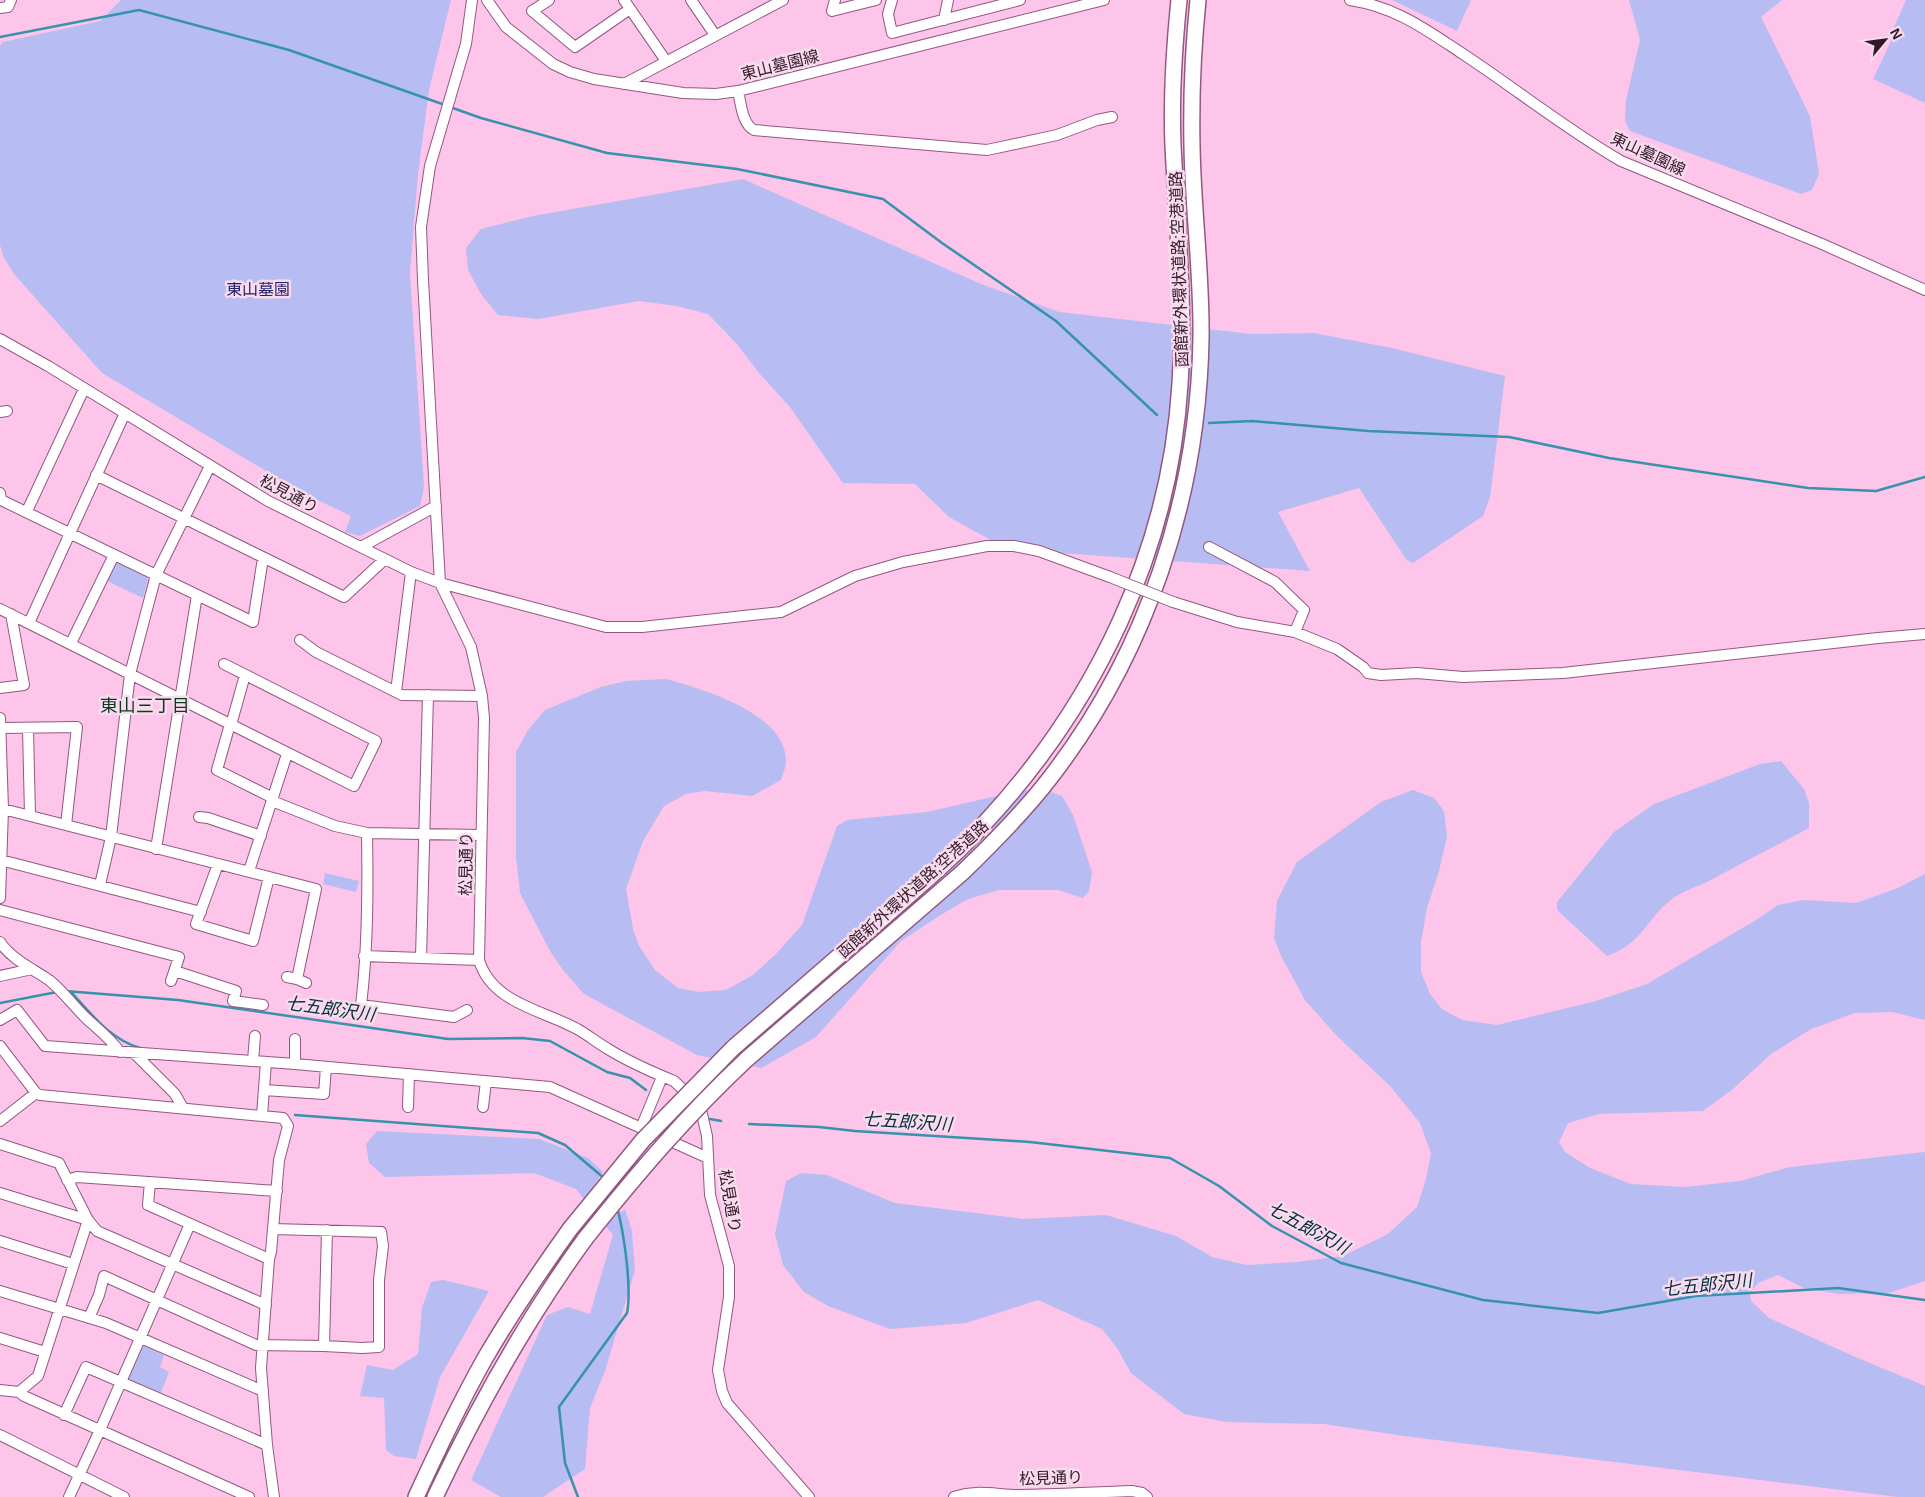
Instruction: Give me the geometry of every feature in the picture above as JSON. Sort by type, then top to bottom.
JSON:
[{"type":"highway","name":"函館新外環状道路;空港道路","points":[[416,1497],[448,1426],[484,1359],[543,1267],[570,1229],[643,1140],[694,1085],[733,1048],[936,871],[987,822],[1036,765],[1066,723],[1092,679],[1118,628],[1140,576],[1155,531],[1164,492],[1180,387],[1182,294],[1173,144],[1172,73],[1179,0]]},
{"type":"highway","name":"函館新外環状道路;空港道路","points":[[435,1497],[464,1435],[532,1315],[585,1240],[657,1151],[706,1098],[747,1060],[949,884],[995,841],[1050,777],[1082,733],[1109,689],[1136,636],[1158,583],[1173,536],[1192,448],[1199,389],[1201,338],[1192,138],[1192,76],[1198,0]]},
{"type":"street","points":[[0,8],[8,7],[11,0]]},
{"type":"street","points":[[472,0],[466,44],[430,166],[421,226],[440,583],[606,627],[633,627],[781,612],[855,576],[903,562],[987,546],[1014,546],[1039,551],[1174,602],[1237,622],[1296,632],[1338,649],[1363,666],[1368,673],[1381,675],[1417,673],[1463,677],[1563,672],[1925,634]]},
{"type":"street","name":"東山墓園線","points":[[487,0],[506,27],[554,64],[576,74],[624,84],[692,94],[716,94],[738,91],[1104,0]]},
{"type":"street","points":[[549,0],[532,11],[575,47],[630,9]]},
{"type":"street","points":[[624,0],[666,61]]},
{"type":"street","points":[[691,0],[715,36]]},
{"type":"street","points":[[758,0],[765,10]]},
{"type":"street","points":[[624,84],[783,0]]},
{"type":"street","points":[[834,0],[832,11],[878,0],[891,1],[888,14],[892,33],[1006,2],[1020,0]]},
{"type":"street","points":[[944,20],[948,0]]},
{"type":"street","name":"東山墓園線","points":[[1350,0],[1385,8],[1414,22],[1621,161],[1822,244],[1925,290]]},
{"type":"street","points":[[738,91],[745,120],[750,128],[754,130],[986,150],[1056,135],[1097,120],[1112,117]]},
{"type":"street","name":"松見通り","points":[[0,339],[48,366],[276,505],[411,572],[440,583],[471,647],[482,696],[484,718],[479,960],[482,971],[492,984],[514,1001],[566,1023],[609,1050],[682,1087],[696,1102],[702,1114],[707,1136],[710,1195],[729,1274],[730,1297],[718,1370],[722,1391],[727,1403],[809,1497]]},
{"type":"street","points":[[27,511],[84,388]]},
{"type":"street","points":[[29,623],[125,413]]},
{"type":"street","points":[[100,885],[111,837],[130,674],[156,575],[210,466]]},
{"type":"street","points":[[96,475],[344,597],[385,559]]},
{"type":"street","points":[[0,493],[1,500],[252,622],[263,558]]},
{"type":"street","points":[[360,547],[436,506]]},
{"type":"street","points":[[1209,547],[1276,582],[1304,610],[1296,632]]},
{"type":"street","points":[[71,644],[114,555]]},
{"type":"street","points":[[396,692],[411,572]]},
{"type":"street","points":[[156,849],[196,595]]},
{"type":"street","points":[[0,609],[354,786],[376,741],[224,664]]},
{"type":"street","points":[[0,688],[24,685],[10,614]]},
{"type":"street","points":[[300,640],[316,652],[402,695],[482,696]]},
{"type":"street","points":[[245,675],[217,770],[272,799],[335,826],[367,833],[481,835]]},
{"type":"street","points":[[421,958],[428,695]]},
{"type":"street","points":[[0,898],[3,809],[0,723],[28,728],[77,727],[66,825]]},
{"type":"street","points":[[28,728],[30,816]]},
{"type":"street","points":[[249,871],[287,754]]},
{"type":"street","points":[[3,809],[316,889],[297,980]]},
{"type":"street","points":[[198,817],[208,818],[261,836]]},
{"type":"street","points":[[367,833],[361,1005],[454,1018],[467,1010]]},
{"type":"street","points":[[1,860],[200,912]]},
{"type":"street","points":[[218,864],[196,924],[253,941],[269,877]]},
{"type":"street","points":[[0,910],[180,957],[171,981]]},
{"type":"street","points":[[0,942],[7,951],[62,992],[86,1018],[113,1042],[120,1052]]},
{"type":"street","points":[[364,956],[479,960]]},
{"type":"street","points":[[0,976],[32,969]]},
{"type":"street","points":[[175,971],[236,991],[233,1000],[263,1005]]},
{"type":"street","points":[[0,1020],[17,1010],[45,1046],[295,1064],[550,1087],[708,1158]]},
{"type":"street","points":[[253,1061],[255,1036]]},
{"type":"street","points":[[295,1064],[296,1039]]},
{"type":"street","points":[[0,1046],[36,1093]]},
{"type":"street","points":[[134,1053],[175,1094],[183,1108]]},
{"type":"street","points":[[262,1115],[266,1062]]},
{"type":"street","points":[[264,1090],[324,1094],[326,1067]]},
{"type":"street","points":[[408,1107],[409,1074]]},
{"type":"street","points":[[641,1128],[662,1077]]},
{"type":"street","points":[[483,1107],[486,1081]]},
{"type":"street","points":[[0,1122],[36,1093],[284,1118],[288,1126],[279,1160],[262,1346],[267,1445],[274,1497]]},
{"type":"street","points":[[0,1144],[59,1163],[88,1220],[97,1231],[266,1305]]},
{"type":"street","points":[[67,1180],[77,1177],[276,1190]]},
{"type":"street","points":[[150,1182],[148,1205],[269,1259]]},
{"type":"street","points":[[0,1193],[88,1220]]},
{"type":"street","points":[[19,1392],[38,1376],[88,1220]]},
{"type":"street","points":[[69,1497],[190,1224]]},
{"type":"street","points":[[89,1318],[99,1295],[104,1276],[256,1345],[379,1347],[379,1280],[383,1246],[381,1232],[273,1229]]},
{"type":"street","points":[[324,1346],[327,1230]]},
{"type":"street","points":[[0,1241],[74,1264]]},
{"type":"street","points":[[0,1291],[106,1323],[263,1391]]},
{"type":"street","points":[[0,1338],[46,1352]]},
{"type":"street","points":[[64,1415],[86,1367],[267,1445]]},
{"type":"street","points":[[0,1390],[19,1392],[64,1415],[248,1497]]},
{"type":"street","points":[[0,1436],[124,1497]]},
{"type":"street","name":"松見通り","points":[[954,1497],[981,1492],[1018,1495],[1132,1491],[1142,1493],[1147,1497]]},
{"type":"green space","name":"東山墓園","points":[[121,0],[451,0],[429,90],[418,174],[410,273],[424,487],[420,506],[360,536],[345,532],[351,516],[303,493],[102,373],[14,274],[3,256],[0,245],[0,46],[3,42],[100,21]]},
{"type":"green space","points":[[1392,0],[1471,0],[1457,31]]},
{"type":"green space","points":[[1629,0],[1782,0],[1761,17],[1810,116],[1819,174],[1812,190],[1801,194],[1630,131],[1625,121],[1626,100],[1640,40]]},
{"type":"green space","points":[[1906,0],[1925,0],[1925,103],[1873,79],[1894,35],[1894,27]]},
{"type":"green space","points":[[743,179],[981,284],[1059,312],[1251,334],[1314,333],[1392,348],[1505,376],[1490,497],[1483,516],[1413,563],[1406,559],[1359,488],[1278,512],[1310,571],[1007,549],[949,517],[915,484],[843,483],[790,407],[759,373],[737,344],[708,314],[677,306],[639,301],[538,319],[498,315],[481,294],[468,270],[466,248],[481,229],[533,216]]},
{"type":"green space","points":[[119,563],[146,576],[148,580],[143,598],[107,581],[115,564]]},
{"type":"green space","points":[[666,679],[720,697],[758,717],[772,729],[782,744],[786,761],[781,780],[752,796],[705,791],[686,794],[664,806],[643,841],[626,889],[633,929],[639,946],[655,970],[678,988],[699,992],[726,990],[753,975],[775,955],[802,925],[837,826],[847,820],[927,812],[1014,792],[1043,789],[1062,796],[1073,815],[1092,872],[1089,891],[1083,898],[1058,890],[999,890],[968,899],[901,941],[816,1037],[761,1068],[697,1055],[584,994],[563,970],[550,951],[520,893],[516,857],[516,752],[528,730],[545,710],[601,687],[626,681]]},
{"type":"green space","points":[[1781,761],[1804,789],[1809,803],[1809,828],[1707,882],[1676,896],[1663,907],[1629,945],[1607,956],[1557,910],[1557,902],[1614,832],[1654,804],[1760,764]]},
{"type":"green space","points":[[1413,790],[1434,798],[1444,811],[1447,837],[1439,871],[1427,908],[1421,942],[1421,972],[1430,994],[1442,1009],[1462,1020],[1497,1025],[1596,1001],[1647,984],[1778,905],[1803,900],[1856,903],[1898,888],[1925,874],[1925,1020],[1892,1012],[1855,1013],[1811,1029],[1771,1054],[1733,1089],[1703,1111],[1599,1114],[1568,1123],[1559,1142],[1565,1152],[1590,1168],[1631,1184],[1685,1187],[1740,1181],[1790,1167],[1925,1152],[1925,1281],[1889,1293],[1838,1294],[1804,1288],[1778,1275],[1758,1283],[1750,1293],[1751,1301],[1769,1318],[1925,1386],[1925,1497],[1898,1497],[1404,1436],[1324,1424],[1227,1422],[1184,1414],[1131,1373],[1117,1348],[1102,1329],[1038,1300],[966,1323],[890,1329],[828,1306],[804,1292],[783,1265],[775,1234],[786,1181],[801,1173],[827,1175],[895,1203],[1024,1219],[1106,1215],[1176,1236],[1212,1257],[1247,1265],[1297,1262],[1343,1256],[1388,1234],[1417,1207],[1426,1179],[1431,1153],[1420,1123],[1391,1087],[1336,1035],[1305,1000],[1281,956],[1274,938],[1277,901],[1297,862],[1381,802]]},
{"type":"green space","points":[[325,873],[359,881],[356,892],[323,884]]},
{"type":"green space","points":[[377,1131],[539,1139],[588,1158],[603,1172],[589,1193],[614,1217],[625,1209],[632,1231],[635,1270],[605,1371],[590,1408],[585,1469],[543,1497],[501,1497],[471,1480],[547,1315],[568,1307],[590,1314],[613,1235],[576,1189],[534,1173],[385,1177],[369,1163],[366,1144]]},
{"type":"green space","points":[[443,1280],[489,1291],[440,1377],[416,1459],[394,1456],[386,1450],[384,1398],[360,1396],[367,1365],[393,1370],[418,1354],[422,1308],[431,1282]]},
{"type":"green space","points":[[144,1346],[164,1355],[160,1367],[169,1372],[160,1395],[129,1382],[127,1378],[140,1348]]},
{"type":"waterway","points":[[0,37],[139,10],[289,50],[445,105]]},
{"type":"waterway","points":[[450,107],[481,118],[607,153],[737,169],[883,199],[942,243],[1056,321],[1157,415]]},
{"type":"waterway","points":[[1209,423],[1252,421],[1368,431],[1509,437],[1609,458],[1808,488],[1876,491],[1925,477]]},
{"type":"waterway","name":"七五郎沢川","points":[[65,991],[178,1000],[448,1039],[522,1038],[550,1041],[607,1072],[630,1078],[646,1090]]},
{"type":"waterway","name":"七五郎沢川","points":[[0,1003],[57,992]]},
{"type":"waterway","points":[[72,993],[102,1025],[120,1039],[140,1048]]},
{"type":"waterway","points":[[295,1115],[538,1133],[565,1145],[605,1179]]},
{"type":"waterway","name":"七五郎沢川","points":[[710,1119],[721,1121]]},
{"type":"waterway","name":"七五郎沢川","points":[[749,1124],[1030,1142],[1170,1158],[1219,1186],[1272,1226],[1341,1263],[1483,1300],[1598,1313],[1696,1296],[1838,1288],[1925,1300]]},
{"type":"waterway","points":[[578,1497],[565,1463],[559,1407],[627,1313],[629,1290],[622,1231],[617,1207]]},
{"type":"district","name":"東山三丁目","points":[[145,706]]}]
